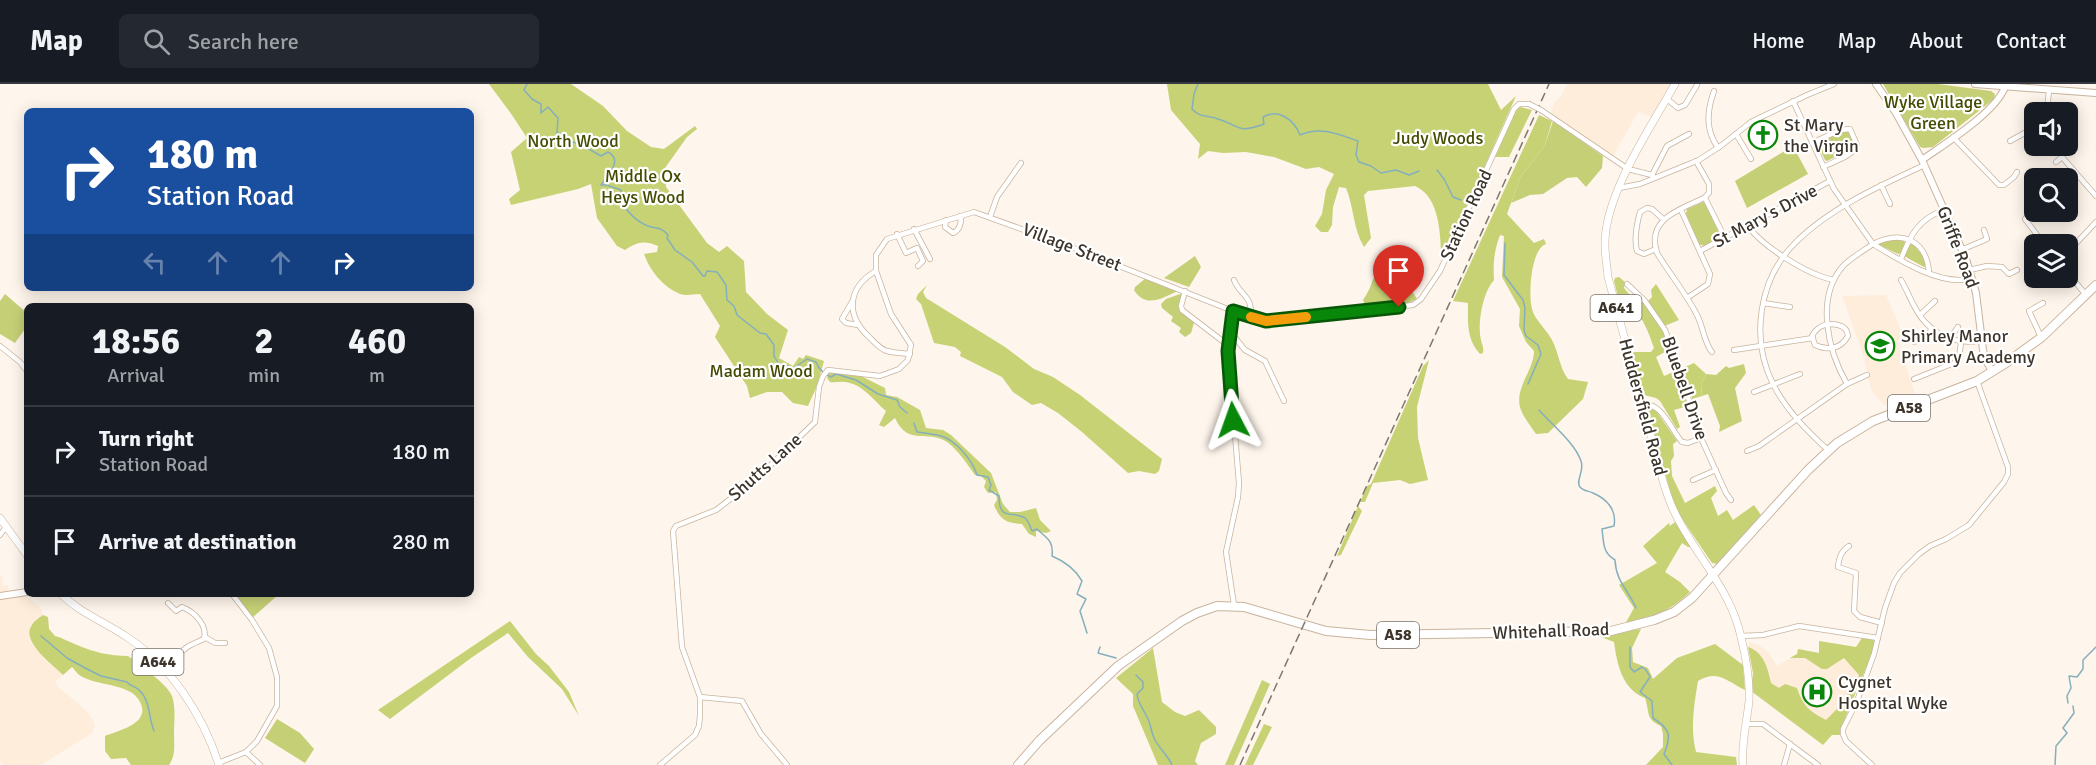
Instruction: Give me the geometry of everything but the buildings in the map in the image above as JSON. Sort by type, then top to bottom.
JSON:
[{"type":"highway","name":"Whitehall Road","points":[[1018,765],[1039,741],[1119,666],[1176,625],[1197,613],[1217,606],[1234,605],[1326,631],[1358,635],[1611,631],[1654,620],[1674,612],[1692,598],[1714,575],[1828,450],[1873,421],[1977,381],[2041,338],[2096,285]]},
{"type":"main road","name":"Huddersfield Road","points":[[1675,84],[1628,169],[1610,210],[1605,243],[1608,277],[1663,481],[1674,511],[1714,575],[1735,616],[1741,636],[1749,692],[1746,724]]},
{"type":"main road","points":[[0,518],[24,551]]},
{"type":"main road","name":"A644","points":[[66,597],[82,611],[151,654],[168,671],[199,718],[219,764]]},
{"type":"main road","name":"A641","points":[[1743,765],[1746,724]]},
{"type":"street","points":[[1619,189],[1629,188],[1653,176],[1696,161],[1718,148],[1751,122],[1834,84]]},
{"type":"street","name":"Griffe Road","points":[[1876,84],[1896,113],[1923,162],[1961,250],[1972,278],[1979,308],[1985,359],[1992,371]]},
{"type":"street","points":[[1975,84],[2094,93],[2093,84]]},
{"type":"street","points":[[1667,99],[1678,108],[1685,105],[1697,86]]},
{"type":"street","points":[[1828,450],[1797,419],[1773,383],[1762,346],[1761,314],[1762,303],[1772,274],[1783,256],[1808,232],[1881,184],[1923,162],[1989,109],[2008,86]]},
{"type":"street","points":[[2048,102],[2049,90]]},
{"type":"street","points":[[1714,91],[1708,110],[1708,121],[1718,148]]},
{"type":"street","points":[[1793,101],[1830,181],[1873,244],[1946,279],[1961,281],[1972,278]]},
{"type":"street","name":"Station Road","points":[[1233,311],[1266,321],[1413,306],[1421,299],[1440,271],[1514,109],[1519,104],[1529,104],[1541,110],[1628,169],[1653,176]]},
{"type":"street","points":[[1812,143],[1840,130],[1850,129],[1857,145],[1856,148],[1851,153],[1823,167]]},
{"type":"street","points":[[2010,141],[2024,133]]},
{"type":"street","points":[[1653,176],[1667,146],[1689,134]]},
{"type":"street","points":[[1736,134],[1751,159]]},
{"type":"street","points":[[1953,137],[1999,185],[2004,185],[2017,172]]},
{"type":"street","points":[[2056,162],[2062,157],[2096,196]]},
{"type":"street","points":[[1696,161],[1710,188],[1709,194],[1663,219],[1656,232],[1656,249],[1701,322],[1707,346],[1712,352]]},
{"type":"street","points":[[990,217],[997,197],[1021,163]]},
{"type":"street","name":"St Mary's Drive","points":[[1700,250],[1830,181]]},
{"type":"street","points":[[1881,184],[1890,204]]},
{"type":"street","points":[[1705,198],[1725,238]]},
{"type":"street","points":[[1656,249],[1644,254],[1637,251],[1635,246],[1640,212],[1647,208],[1652,209],[1663,219]]},
{"type":"street","points":[[1681,210],[1710,274],[1710,279],[1704,288],[1687,298]]},
{"type":"street","points":[[1901,259],[1915,228],[1924,219],[1944,210]]},
{"type":"street","name":"Village Street","points":[[897,234],[974,212],[1233,311]]},
{"type":"street","points":[[946,220],[945,227],[953,233],[959,228],[962,220],[960,216]]},
{"type":"street","points":[[2027,222],[2036,234]]},
{"type":"street","points":[[2078,241],[2096,222]]},
{"type":"street","points":[[1748,226],[1762,242],[1783,256],[1834,280]]},
{"type":"street","points":[[914,229],[929,260],[936,253]]},
{"type":"street","points":[[1961,250],[1987,239],[1984,230]]},
{"type":"street","points":[[852,302],[858,325],[883,349],[910,354],[909,340],[891,314],[876,271],[876,255],[887,238],[897,234],[906,253],[917,248],[923,261],[918,266]]},
{"type":"street","points":[[1847,384],[1835,362],[1827,304],[1834,280],[1843,267],[1873,244],[1893,238],[1909,238],[1926,257],[1929,272]]},
{"type":"street","points":[[1969,270],[1987,266],[2002,267],[2009,274],[2017,270]]},
{"type":"street","points":[[858,325],[846,323],[842,319],[857,288],[876,271]]},
{"type":"street","points":[[1234,280],[1236,287],[1249,299],[1250,317]]},
{"type":"street","points":[[1901,280],[1924,322],[1932,328],[1961,343],[1982,340]]},
{"type":"street","name":"Bluebell Drive","points":[[1627,284],[1646,301],[1665,330],[1683,378],[1690,408],[1701,438],[1731,500]]},
{"type":"street","points":[[2078,285],[2086,295]]},
{"type":"street","points":[[1185,291],[1182,310],[1229,346]]},
{"type":"street","points":[[1920,315],[1935,301]]},
{"type":"street","points":[[1762,303],[1790,307]]},
{"type":"street","points":[[2041,338],[2029,311],[2043,303]]},
{"type":"street","points":[[1233,311],[1229,346],[1239,483],[1226,552],[1234,605]]},
{"type":"street","points":[[1828,324],[1843,326],[1848,336],[1838,347],[1825,349],[1815,345],[1813,339],[1816,329],[1828,324]]},
{"type":"street","points":[[1950,338],[1958,327]]},
{"type":"street","points":[[1914,342],[1927,337],[1932,328]]},
{"type":"street","points":[[1231,338],[1236,339],[1245,350],[1265,361],[1284,400]]},
{"type":"street","points":[[1734,350],[1813,339]]},
{"type":"street","points":[[1914,379],[1954,363],[1959,357],[1961,343]]},
{"type":"street","points":[[0,346],[24,367]]},
{"type":"street","name":"Shutts Lane","points":[[700,697],[682,647],[673,531],[676,526],[716,510],[754,481],[815,422],[819,387],[826,372],[880,376],[899,369],[905,364],[910,354]]},
{"type":"street","points":[[1754,392],[1800,374]]},
{"type":"street","points":[[1747,451],[1759,446],[1847,384],[1867,375]]},
{"type":"street","points":[[1872,765],[1846,741],[1843,734],[1864,682],[1887,600],[1900,573],[1930,546],[1969,525],[1995,494],[2008,474],[2006,461],[1977,381]]},
{"type":"street","points":[[1642,405],[1648,403],[1656,406],[1682,442],[1688,443],[1701,438]]},
{"type":"street","points":[[1693,480],[1716,470]]},
{"type":"street","points":[[0,535],[6,527]]},
{"type":"street","points":[[1849,546],[1839,557],[1838,567],[1856,573],[1854,611],[1860,617],[1882,623]]},
{"type":"street","points":[[0,596],[24,592]]},
{"type":"street","points":[[219,764],[246,752],[257,741],[275,712],[277,701],[277,677],[267,643],[234,597]]},
{"type":"street","points":[[168,603],[176,611],[182,607],[191,613],[204,626],[205,637],[215,644],[225,643]]},
{"type":"street","points":[[1741,636],[1763,635],[1799,627],[1878,638]]},
{"type":"street","points":[[177,660],[179,653],[186,646],[205,637]]},
{"type":"street","points":[[660,765],[695,735],[699,726],[700,697],[742,701],[761,734],[787,765]]},
{"type":"street","points":[[1746,724],[1763,724],[1818,765]]},
{"type":"street","points":[[1785,765],[1790,744]]},
{"type":"street","points":[[246,752],[260,765]]},
{"type":"shaded area","points":[[1567,84],[1670,84],[1653,117],[1638,112],[1613,156],[1550,115],[1555,102],[1562,95]]},
{"type":"shaded area","name":"Shirley Manor Primary Academy","points":[[1886,295],[1902,333],[1898,342],[1916,397],[1884,405],[1872,392],[1862,351],[1842,296]]},
{"type":"shaded area","points":[[2,576],[3,586],[8,585],[9,595],[23,593],[24,597],[28,597],[40,607],[43,615],[31,626],[30,642],[63,675],[55,681],[59,688],[89,714],[95,725],[92,733],[41,765],[4,765],[0,761],[0,577]]},
{"type":"shaded area","name":"Cygnet Hospital Wyke","points":[[1862,638],[1872,639],[1849,711],[1832,734],[1753,673],[1749,642],[1759,645],[1768,652],[1777,666],[1797,654],[1798,649],[1819,653],[1819,641],[1856,647]]},
{"type":"green space","points":[[489,84],[571,84],[603,106],[627,131],[651,147],[664,149],[695,126],[697,129],[687,137],[665,168],[666,187],[707,243],[719,252],[727,246],[744,261],[746,292],[767,314],[788,330],[779,358],[793,366],[799,357],[803,359],[806,355],[824,361],[808,406],[793,403],[782,392],[767,392],[750,398],[747,386],[715,337],[720,326],[700,294],[680,294],[658,278],[644,254],[657,252],[658,246],[641,243],[625,250],[617,246],[597,218],[591,184],[511,205],[509,199],[520,190],[511,152],[527,138]]},
{"type":"green space","name":"Judy Woods","points":[[1167,84],[1488,84],[1501,110],[1516,96],[1445,255],[1441,251],[1440,233],[1433,205],[1429,197],[1415,186],[1368,191],[1364,195],[1371,238],[1364,247],[1346,188],[1339,187],[1333,207],[1332,225],[1328,232],[1321,232],[1315,226],[1322,214],[1326,190],[1334,174],[1319,167],[1306,169],[1274,157],[1246,152],[1208,151],[1198,159],[1200,144],[1171,110]]},
{"type":"green space","name":"Wyke Village Green","points":[[1883,84],[1938,84],[1991,91],[1995,94],[1994,99],[1933,147],[1924,148],[1920,147]]},
{"type":"green space","points":[[1520,107],[1532,110],[1509,157],[1495,157],[1516,111]]},
{"type":"green space","points":[[1539,115],[1552,121],[1545,145],[1520,178],[1507,214],[1534,243],[1544,239],[1546,244],[1537,254],[1532,273],[1530,293],[1532,309],[1535,317],[1552,340],[1568,379],[1588,382],[1583,399],[1548,433],[1536,434],[1522,413],[1519,402],[1534,351],[1526,342],[1519,326],[1520,309],[1502,277],[1504,236],[1500,235],[1498,241],[1494,257],[1494,280],[1482,308],[1480,333],[1483,353],[1480,354],[1475,348],[1470,336],[1468,303],[1453,301]]},
{"type":"green space","points":[[1553,121],[1603,156],[1602,168],[1586,187],[1577,177],[1567,178],[1543,194],[1530,195],[1511,203],[1520,178],[1545,145]]},
{"type":"green space","points":[[1848,130],[1855,144],[1852,149],[1825,160],[1817,143]]},
{"type":"green space","points":[[1793,146],[1808,174],[1747,208],[1735,181]]},
{"type":"green space","points":[[1703,202],[1719,233],[1718,238],[1704,246],[1699,244],[1686,214],[1687,209]]},
{"type":"green space","points":[[1903,240],[1905,243],[1901,253],[1898,254],[1879,245],[1880,242]]},
{"type":"green space","points":[[1910,243],[1923,256],[1926,265],[1924,267],[1904,256]]},
{"type":"green space","points":[[1195,256],[1201,267],[1189,287],[1164,278]]},
{"type":"green space","points":[[1397,267],[1417,299],[1408,303],[1366,308],[1363,300],[1377,273]]},
{"type":"green space","points":[[1619,277],[1625,282],[1624,288],[1634,300],[1639,299],[1646,303],[1652,297],[1651,290],[1656,284],[1679,320],[1662,327],[1670,349],[1656,357],[1664,376],[1694,363],[1706,374],[1701,385],[1702,396],[1692,399],[1689,385],[1686,382],[1688,406],[1674,410],[1680,427],[1677,429],[1660,401],[1644,395],[1632,352],[1651,352],[1654,348],[1638,314],[1627,306],[1620,305],[1614,281]]},
{"type":"green space","points":[[1146,278],[1178,291],[1154,300],[1144,299],[1134,290]]},
{"type":"green space","points":[[927,285],[923,292],[926,298],[1005,347],[1034,369],[1053,377],[1080,395],[1162,459],[1159,471],[1155,474],[1139,471],[1128,473],[1058,413],[1041,403],[1032,405],[1013,392],[1002,377],[960,356],[961,352],[955,347],[934,343],[921,304],[916,299]]},
{"type":"green space","points":[[5,294],[24,310],[24,330],[15,343],[0,334],[0,301]]},
{"type":"green space","points":[[1183,295],[1180,308],[1194,323],[1191,333],[1185,337],[1179,332],[1181,328],[1171,321],[1173,317],[1162,308],[1161,304],[1166,299]]},
{"type":"green space","points":[[1429,360],[1417,407],[1418,438],[1428,480],[1410,484],[1400,480],[1373,483],[1365,502],[1360,502],[1367,486],[1371,484],[1423,366]]},
{"type":"green space","points":[[1744,364],[1746,373],[1735,388],[1742,421],[1719,432],[1720,426],[1708,394],[1702,396],[1701,385],[1706,374],[1716,375],[1726,366],[1729,368]]},
{"type":"green space","points":[[830,371],[861,376],[885,388],[886,395],[897,397],[920,410],[926,428],[943,430],[951,435],[991,473],[1003,504],[1010,512],[1036,508],[1040,520],[1051,531],[1046,533],[1036,531],[1036,537],[1029,534],[1022,524],[1004,520],[994,505],[997,500],[996,492],[988,493],[984,487],[986,481],[981,476],[975,475],[947,442],[940,438],[912,435],[900,427],[895,418],[884,427],[879,425],[886,411],[857,386],[845,382],[830,382],[827,378]]},
{"type":"green space","points":[[1650,407],[1655,409],[1677,441],[1673,444],[1672,476],[1685,503],[1715,486],[1717,491],[1711,498],[1718,516],[1727,510],[1733,520],[1754,505],[1761,515],[1717,564],[1712,563],[1680,516],[1672,499],[1648,410]]},
{"type":"green space","points":[[1358,506],[1362,511],[1341,555],[1337,556]]},
{"type":"green space","points":[[1675,522],[1691,547],[1682,543],[1665,572],[1690,592],[1675,605],[1660,613],[1625,624],[1634,608],[1619,585],[1657,563],[1643,546],[1669,523],[1670,526]]},
{"type":"green space","points":[[237,597],[276,597],[252,618]]},
{"type":"green space","points":[[43,615],[48,617],[49,629],[55,636],[96,652],[128,656],[165,686],[172,696],[174,714],[174,750],[169,765],[131,765],[126,758],[111,759],[105,751],[105,736],[135,723],[140,718],[142,707],[132,693],[124,689],[85,678],[72,667],[63,675],[45,659],[30,638],[29,631],[35,621]]},
{"type":"green space","points":[[510,621],[569,692],[579,716],[562,689],[528,657],[508,633],[390,719],[378,710]]},
{"type":"green space","points":[[1641,629],[1632,648],[1633,662],[1648,668],[1653,679],[1677,658],[1715,644],[1743,665],[1745,690],[1716,676],[1698,681],[1693,716],[1696,752],[1736,757],[1737,765],[1646,765],[1663,747],[1661,726],[1650,718],[1645,698],[1631,689],[1622,675],[1614,642],[1596,635]]},
{"type":"green space","points":[[1862,638],[1872,639],[1876,643],[1840,735],[1832,735],[1823,745],[1751,691],[1753,673],[1748,647],[1762,657],[1771,683],[1779,688],[1785,684],[1797,688],[1807,707],[1826,720],[1842,704],[1857,682],[1859,675],[1844,658],[1827,669],[1822,669],[1805,658],[1790,658],[1797,654],[1798,649],[1819,653],[1819,641],[1856,647]]},
{"type":"green space","points":[[1153,648],[1162,702],[1185,716],[1199,710],[1216,727],[1216,734],[1201,743],[1195,761],[1198,765],[1158,765],[1133,706],[1133,694],[1116,678]]},
{"type":"green space","points":[[1262,680],[1270,684],[1234,765],[1225,765]]},
{"type":"green space","points":[[277,719],[300,733],[314,749],[305,763],[265,738]]},
{"type":"green space","points":[[1264,724],[1272,727],[1253,765],[1245,765]]},
{"type":"waterway","points":[[527,84],[524,90],[532,99],[541,104],[541,113],[548,107],[558,118],[557,133],[567,135],[570,141],[601,156],[608,152],[613,155],[613,168],[601,185],[621,190],[622,200],[630,213],[642,223],[664,231],[675,250],[692,262],[703,276],[707,271],[717,272],[726,285],[727,300],[734,306],[737,315],[760,333],[766,334],[774,345],[774,356],[778,363],[794,368],[807,359],[816,362],[823,372]]},
{"type":"waterway","points":[[1198,84],[1192,109],[1201,115],[1244,129],[1264,124],[1263,117],[1280,115],[1290,120],[1300,135],[1322,131],[1358,141],[1356,155],[1359,162],[1381,173],[1396,170],[1409,175],[1419,171]]},
{"type":"waterway","points":[[1437,170],[1453,197],[1461,200]]},
{"type":"waterway","points":[[1505,243],[1504,275],[1523,300],[1524,330],[1526,336],[1538,345],[1541,354],[1528,384]]},
{"type":"waterway","points":[[827,375],[831,377],[836,374],[856,380],[878,394],[897,400],[900,407],[907,413]]},
{"type":"waterway","points":[[1539,410],[1569,441],[1578,454],[1582,465],[1580,487],[1603,498],[1612,510],[1614,526],[1602,529],[1604,547],[1615,560],[1620,580],[1636,608]]},
{"type":"waterway","points":[[914,423],[917,432],[941,436],[953,442],[968,457],[977,475],[988,477],[991,485],[989,490],[999,496],[1001,509],[1007,514],[1025,518],[1032,531],[1037,529],[1049,540],[1052,546],[1052,556],[1065,563],[1082,581],[1077,594],[1086,599],[1080,611],[1087,633]]},
{"type":"waterway","points":[[41,636],[67,658],[101,676],[127,682],[143,694],[154,731]]},
{"type":"waterway","points":[[1100,647],[1098,653],[1116,658]]},
{"type":"waterway","points":[[1630,647],[1630,667],[1634,672],[1642,667],[1650,677],[1640,692],[1652,701],[1653,718],[1668,733],[1664,754],[1672,765]]},
{"type":"waterway","points":[[2068,703],[2067,696],[2071,688],[2069,676],[2077,677],[2083,669],[2083,660],[2096,647]]},
{"type":"waterway","points":[[1136,675],[1143,682],[1143,688],[1137,694],[1138,701],[1155,740],[1172,765]]},
{"type":"waterway","points":[[2055,765],[2056,746],[2067,733],[2063,728],[2074,713],[2073,706]]},
{"type":"railway","points":[[1240,765],[1549,84]]},
{"type":"slow traffic","points":[[1251,317],[1266,321],[1306,317]]},
{"type":"place","name":"St Mary the Virgin","points":[[1763,135]]},
{"type":"place","name":"Shirley Manor Primary Academy","points":[[1880,346]]},
{"type":"place","name":"Cygnet Hospital Wyke","points":[[1817,692]]},
{"type":"route","points":[[1233,420],[1228,351],[1233,311],[1266,321],[1399,307]]},
{"type":"park label","name":"North Wood","points":[[573,141]]},
{"type":"park label","name":"Middle Ox Heys Wood","points":[[643,186]]},
{"type":"park label","name":"Madam Wood","points":[[761,371]]}]
